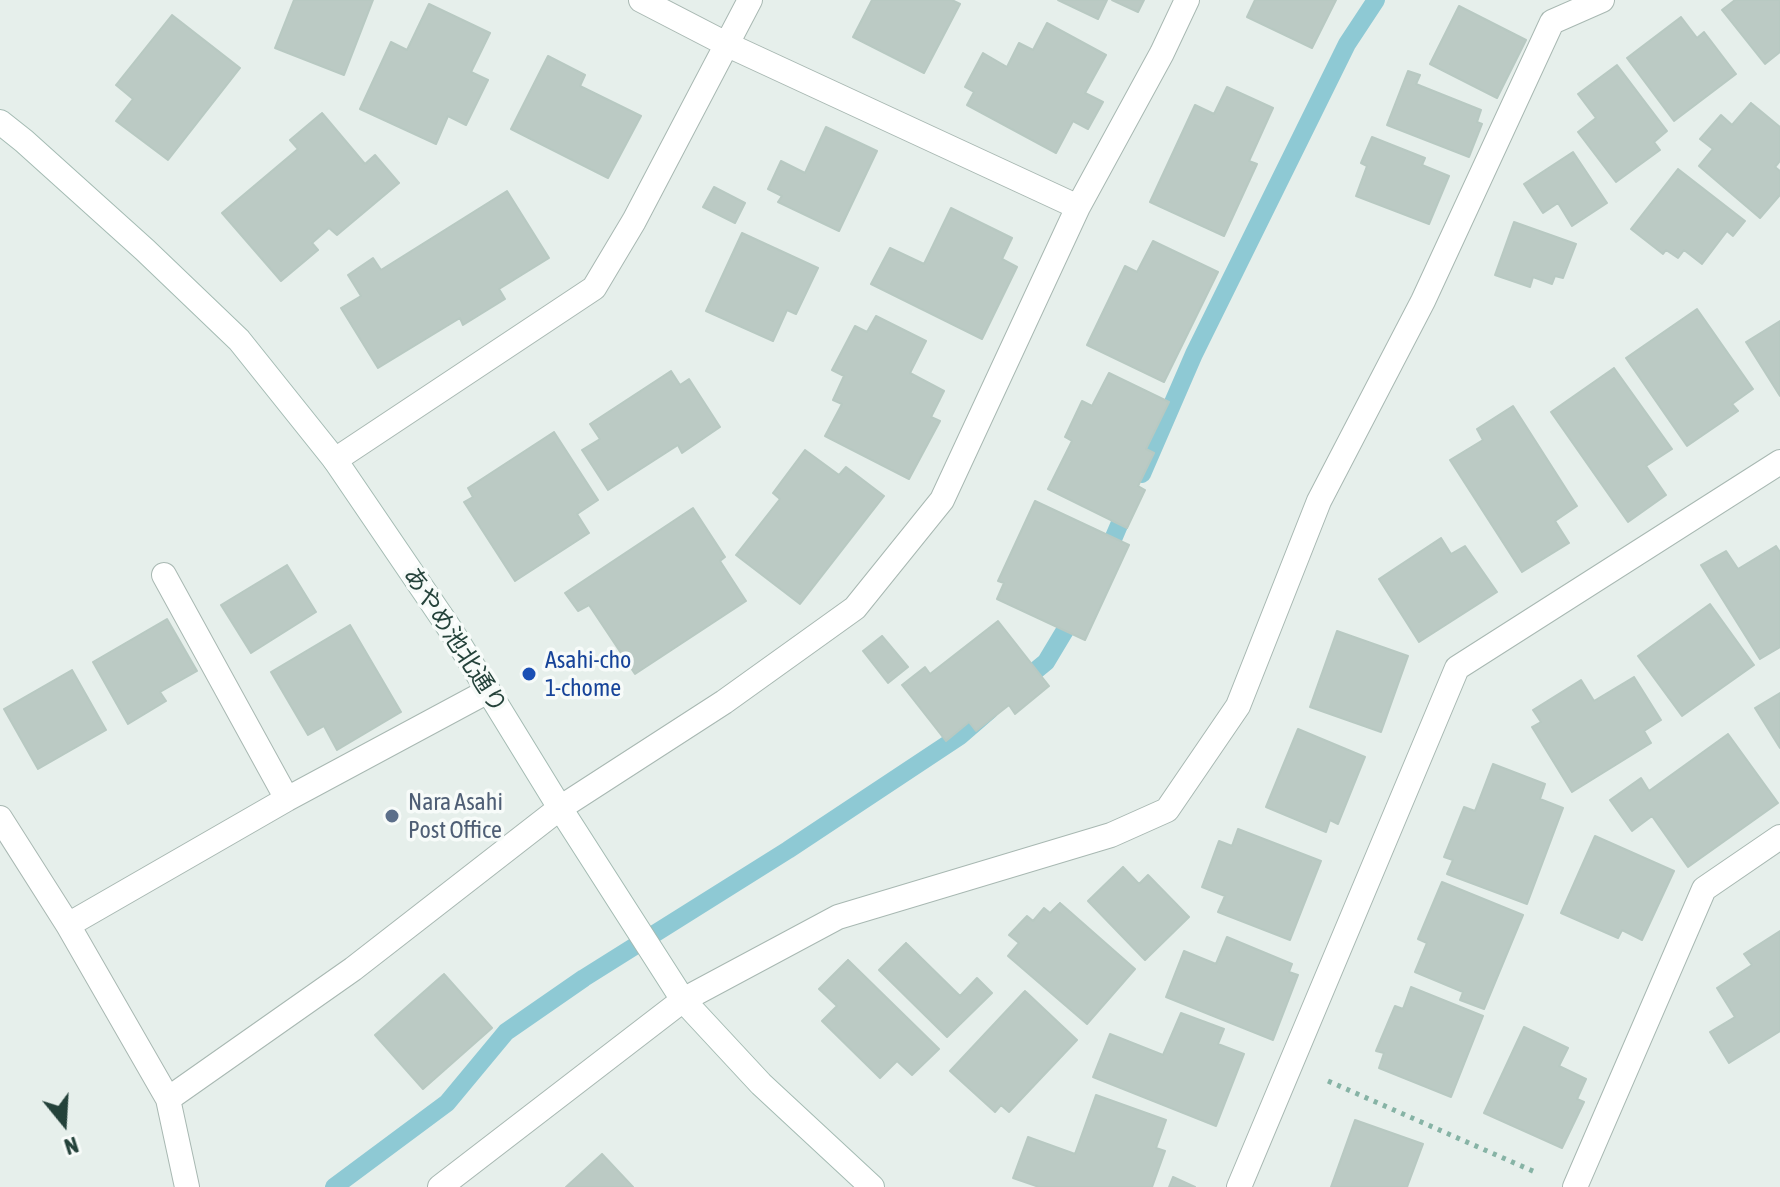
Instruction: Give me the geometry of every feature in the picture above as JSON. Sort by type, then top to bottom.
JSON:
[{"type":"street","points":[[641,0],[728,45],[1078,207]]},
{"type":"street","points":[[335,460],[594,288],[634,221],[750,0]]},
{"type":"street","points":[[168,1099],[353,969],[560,808],[724,702],[855,608],[942,500],[1078,207],[1162,53],[1187,0]]},
{"type":"street","points":[[440,1187],[683,1000],[838,917],[1111,835],[1167,810],[1238,706],[1319,501],[1423,301],[1552,22],[1602,0]]},
{"type":"street","name":"あやめ池北通り","points":[[0,122],[145,250],[239,340],[335,460],[452,632],[683,1000],[761,1084],[872,1187]]},
{"type":"street","points":[[1239,1187],[1457,668],[1780,462]]},
{"type":"street","points":[[164,575],[287,799]]},
{"type":"street","points":[[68,925],[287,799],[488,691]]},
{"type":"street","points":[[0,818],[68,925],[168,1099],[187,1187]]},
{"type":"street","points":[[1575,1187],[1704,889],[1780,837]]},
{"type":"path","points":[[1291,1064],[1542,1175]]},
{"type":"building","points":[[294,0],[373,0],[344,75],[275,48]]},
{"type":"building","points":[[872,0],[952,0],[960,4],[924,73],[853,37]]},
{"type":"building","points":[[1058,0],[1107,0],[1098,19]]},
{"type":"building","points":[[1112,0],[1144,0],[1138,12]]},
{"type":"building","points":[[1255,0],[1336,0],[1312,48],[1247,17]]},
{"type":"building","points":[[1735,0],[1780,0],[1780,52],[1765,64],[1722,10]]},
{"type":"building","points":[[429,4],[490,33],[471,72],[488,80],[466,125],[448,116],[436,144],[360,109],[391,42],[407,50]]},
{"type":"building","points":[[1459,6],[1526,40],[1497,98],[1430,64]]},
{"type":"building","points":[[172,15],[240,68],[168,160],[116,121],[133,99],[116,85]]},
{"type":"building","points":[[1681,17],[1697,38],[1704,32],[1736,74],[1674,121],[1627,58]]},
{"type":"building","points":[[1047,23],[1106,55],[1085,93],[1103,102],[1088,129],[1073,121],[1056,153],[967,105],[974,92],[965,87],[983,53],[1007,67],[1019,43],[1033,50]]},
{"type":"building","points":[[548,56],[585,75],[580,86],[641,116],[608,178],[511,129]]},
{"type":"building","points":[[1617,65],[1667,131],[1654,142],[1660,150],[1616,182],[1578,132],[1596,118],[1578,94]]},
{"type":"building","points":[[1408,71],[1420,75],[1416,84],[1481,110],[1477,122],[1482,124],[1469,157],[1387,125]]},
{"type":"building","points":[[1227,87],[1273,108],[1249,161],[1257,164],[1224,236],[1150,202],[1195,105],[1214,114]]},
{"type":"building","points":[[1751,103],[1780,127],[1780,161],[1775,167],[1780,171],[1780,195],[1760,218],[1699,166],[1713,149],[1700,139],[1721,115],[1732,125]]},
{"type":"building","points":[[322,113],[365,164],[375,155],[399,183],[337,235],[329,228],[312,243],[318,250],[281,281],[222,213],[298,149],[290,140]]},
{"type":"building","points":[[826,127],[877,151],[839,231],[778,202],[782,196],[768,189],[781,161],[805,173]]},
{"type":"building","points":[[1372,137],[1425,158],[1422,165],[1449,176],[1429,224],[1356,196],[1367,166],[1361,163]]},
{"type":"building","points":[[1573,152],[1607,203],[1572,226],[1558,203],[1543,213],[1524,184]]},
{"type":"building","points":[[1678,169],[1745,221],[1733,236],[1727,231],[1702,264],[1684,250],[1678,258],[1666,250],[1663,254],[1631,229]]},
{"type":"building","points":[[714,187],[745,203],[735,223],[703,207]]},
{"type":"building","points":[[507,191],[549,258],[499,289],[505,299],[463,325],[460,318],[378,368],[341,308],[361,296],[348,275],[373,258],[381,270]]},
{"type":"building","points":[[951,208],[1012,238],[1002,259],[1017,267],[982,339],[871,284],[890,248],[924,264]]},
{"type":"building","points":[[1514,222],[1576,244],[1563,278],[1555,276],[1552,284],[1533,277],[1530,287],[1495,275]]},
{"type":"building","points":[[742,233],[818,268],[796,314],[787,310],[773,341],[706,311]]},
{"type":"building","points":[[1153,241],[1218,272],[1164,382],[1087,345],[1125,266],[1137,272]]},
{"type":"building","points":[[1697,309],[1753,389],[1732,404],[1738,411],[1687,446],[1626,358]]},
{"type":"building","points":[[876,316],[926,341],[910,373],[944,391],[931,417],[940,421],[909,479],[825,436],[842,404],[833,400],[844,376],[832,370],[855,326],[867,332]]},
{"type":"building","points":[[1780,321],[1780,396],[1746,342]]},
{"type":"building","points":[[1614,368],[1672,449],[1646,466],[1666,495],[1628,522],[1551,412]]},
{"type":"building","points":[[671,371],[680,385],[689,379],[720,427],[682,453],[678,445],[608,490],[582,450],[600,439],[590,424]]},
{"type":"building","points":[[1109,373],[1169,402],[1146,449],[1154,453],[1138,486],[1145,490],[1127,528],[1048,489],[1072,441],[1065,437],[1082,401],[1092,406]]},
{"type":"building","points":[[1513,406],[1577,506],[1555,521],[1569,543],[1522,572],[1450,460],[1483,440],[1477,429]]},
{"type":"building","points":[[554,432],[598,500],[577,514],[589,533],[515,581],[464,502],[473,497],[468,488]]},
{"type":"building","points":[[805,450],[839,475],[846,467],[884,496],[800,604],[736,555],[780,499],[773,493]]},
{"type":"building","points":[[1035,501],[1129,545],[1085,640],[997,599],[1004,583],[998,581]]},
{"type":"building","points":[[693,508],[725,557],[720,561],[746,601],[635,674],[589,605],[578,611],[565,593]]},
{"type":"building","points":[[1441,538],[1451,554],[1465,546],[1497,592],[1419,642],[1379,579]]},
{"type":"building","points":[[1776,546],[1780,552],[1780,647],[1760,659],[1701,565],[1726,551],[1738,569]]},
{"type":"building","points":[[287,565],[316,612],[251,653],[221,605]]},
{"type":"building","points":[[1710,604],[1754,665],[1682,716],[1638,656]]},
{"type":"building","points":[[167,619],[197,671],[160,692],[166,701],[128,724],[93,662]]},
{"type":"building","points":[[998,621],[1049,686],[1015,714],[1009,705],[976,731],[969,722],[946,741],[902,685],[925,667],[930,674]]},
{"type":"building","points":[[350,625],[401,712],[337,750],[324,726],[308,735],[271,672]]},
{"type":"building","points":[[1337,631],[1408,656],[1381,732],[1310,707]]},
{"type":"building","points":[[882,636],[908,667],[888,683],[863,651]]},
{"type":"building","points":[[72,670],[106,730],[38,769],[4,709]]},
{"type":"building","points":[[1634,677],[1661,720],[1644,731],[1651,743],[1572,792],[1532,727],[1541,722],[1533,710],[1581,680],[1594,701]]},
{"type":"building","points":[[1780,693],[1780,748],[1755,708]]},
{"type":"building","points":[[1298,729],[1365,757],[1338,824],[1330,820],[1326,832],[1266,807]]},
{"type":"building","points":[[1728,734],[1778,803],[1688,867],[1652,816],[1632,831],[1610,800],[1641,778],[1649,791]]},
{"type":"building","points":[[1493,764],[1545,784],[1540,799],[1563,808],[1527,904],[1447,874],[1453,860],[1444,857],[1464,807],[1475,811]]},
{"type":"building","points":[[1238,829],[1321,861],[1290,940],[1218,912],[1225,896],[1202,887],[1219,841],[1232,846]]},
{"type":"building","points":[[1595,836],[1674,871],[1642,940],[1622,930],[1618,938],[1561,913]]},
{"type":"building","points":[[1123,867],[1139,884],[1148,875],[1189,917],[1145,960],[1088,901]]},
{"type":"building","points":[[1442,882],[1523,915],[1484,1009],[1460,1000],[1463,992],[1415,972],[1427,943],[1418,939]]},
{"type":"building","points":[[1060,903],[1135,969],[1087,1024],[1008,956],[1019,943],[1009,935],[1027,916],[1033,921],[1044,908],[1050,913]]},
{"type":"building","points":[[1780,931],[1780,1031],[1729,1063],[1710,1032],[1735,1017],[1717,988],[1752,965],[1744,954]]},
{"type":"building","points":[[1227,937],[1292,964],[1289,972],[1298,975],[1273,1040],[1166,997],[1184,951],[1216,964]]},
{"type":"building","points":[[906,943],[960,996],[977,978],[992,993],[947,1037],[879,970]]},
{"type":"building","points":[[848,960],[939,1049],[912,1075],[897,1061],[880,1078],[822,1021],[837,1006],[819,989]]},
{"type":"building","points":[[444,974],[492,1028],[423,1089],[375,1035]]},
{"type":"building","points":[[1411,987],[1483,1016],[1451,1097],[1379,1068],[1384,1053],[1376,1051],[1395,1006],[1403,1009]]},
{"type":"building","points":[[1025,991],[1077,1040],[1009,1112],[1001,1105],[995,1112],[950,1071]]},
{"type":"building","points":[[1181,1013],[1224,1029],[1218,1044],[1244,1054],[1216,1126],[1093,1077],[1110,1034],[1163,1055]]},
{"type":"building","points":[[1524,1027],[1568,1048],[1559,1066],[1586,1079],[1577,1099],[1584,1102],[1562,1148],[1484,1113]]},
{"type":"building","points":[[1096,1095],[1166,1120],[1156,1148],[1165,1151],[1152,1187],[1039,1187],[1013,1178],[1028,1137],[1075,1154]]},
{"type":"building","points":[[1355,1120],[1423,1144],[1407,1187],[1331,1187]]},
{"type":"building","points":[[602,1154],[633,1187],[566,1187]]},
{"type":"building","points":[[1173,1177],[1195,1187],[1169,1187]]},
{"type":"waterway","points":[[1142,474],[1194,354],[1347,44],[1376,0]]},
{"type":"waterway","points":[[1105,558],[1128,504]]},
{"type":"waterway","points":[[1018,685],[1046,662],[1076,612]]},
{"type":"waterway","points":[[334,1187],[447,1103],[506,1032],[584,978],[788,850],[960,736],[990,710]]},
{"type":"place","name":"Asahi-cho 1-chome","points":[[529,674]]},
{"type":"place","name":"Nara Asahi Post Office","points":[[392,816]]}]
